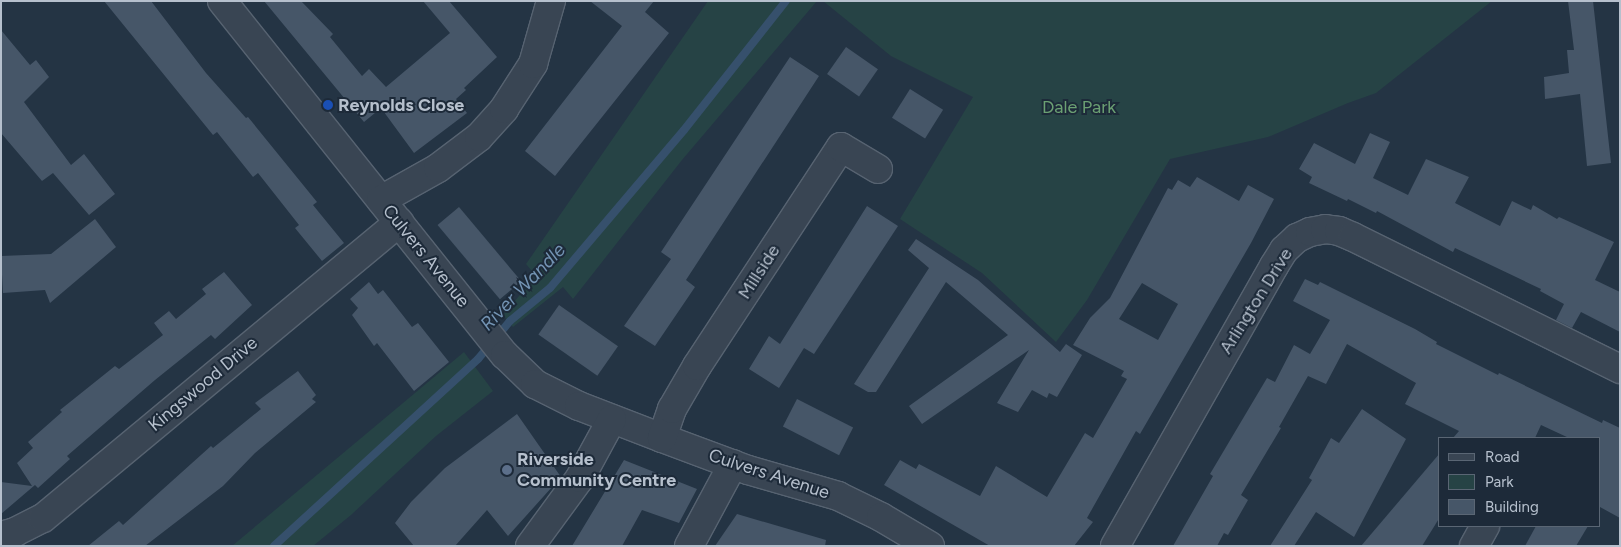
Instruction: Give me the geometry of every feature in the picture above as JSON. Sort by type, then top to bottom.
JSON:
[{"type":"street","name":"Culvers Avenue","points":[[222,1],[485,331],[525,375],[550,393],[612,419],[733,464],[838,496],[881,517],[930,546]]},
{"type":"street","points":[[381,200],[438,168],[478,137],[504,109],[533,64],[550,1]]},
{"type":"street","name":"Millside","points":[[662,438],[672,409],[685,386],[841,147],[878,169]]},
{"type":"street","name":"Kingswood Drive","points":[[1,536],[43,518],[398,222]]},
{"type":"street","name":"Arlington Drive","points":[[1115,546],[1279,258],[1297,238],[1310,232],[1339,231],[1353,237],[1620,369]]},
{"type":"street","points":[[530,546],[580,478],[612,419]]},
{"type":"street","points":[[689,546],[733,464]]},
{"type":"street","points":[[1474,546],[1484,527]]},
{"type":"green space","points":[[708,1],[817,1],[682,160],[573,299],[563,287],[513,327],[503,315],[536,276],[526,264]]},
{"type":"green space","name":"Dale Park","points":[[823,1],[1492,1],[1376,93],[1268,137],[1170,159],[1087,300],[1056,342],[982,273],[900,219],[973,97],[891,56]]},
{"type":"green space","points":[[464,352],[493,391],[436,436],[351,515],[313,546],[232,546]]},
{"type":"building","points":[[104,1],[151,1],[206,73],[246,118],[248,117],[317,202],[313,205],[344,243],[322,261],[295,228],[299,225],[258,173],[253,177],[217,132],[213,135]]},
{"type":"building","points":[[264,1],[301,1],[333,34],[330,37],[362,76],[369,69],[386,87],[450,33],[423,1],[449,1],[497,57],[464,88],[466,90],[456,99],[467,113],[414,153],[381,108],[364,122]]},
{"type":"building","points":[[590,1],[654,1],[645,12],[669,33],[555,176],[525,151],[622,26]]},
{"type":"building","points":[[1568,1],[1593,1],[1611,163],[1587,166],[1580,94],[1545,99],[1544,77],[1569,73],[1567,50],[1574,50]]},
{"type":"building","points":[[1,30],[30,65],[36,60],[49,77],[24,102],[71,165],[84,154],[115,194],[89,215],[53,173],[42,181],[1,133]]},
{"type":"building","points":[[846,47],[878,69],[859,96],[827,74]]},
{"type":"building","points":[[790,57],[819,76],[686,280],[695,287],[655,346],[624,326],[671,259],[661,252]]},
{"type":"building","points":[[910,89],[943,110],[925,139],[892,118]]},
{"type":"building","points":[[1370,133],[1390,142],[1373,178],[1408,195],[1426,159],[1469,177],[1455,203],[1500,226],[1512,201],[1531,210],[1533,205],[1557,219],[1559,217],[1614,242],[1595,280],[1620,292],[1620,332],[1581,312],[1572,328],[1556,320],[1564,304],[1540,291],[1541,289],[1455,248],[1453,252],[1377,211],[1376,213],[1309,183],[1312,177],[1299,169],[1314,143],[1355,164]]},
{"type":"building","points":[[1197,177],[1239,201],[1248,185],[1274,199],[1251,243],[1140,434],[1136,431],[1087,518],[1093,522],[1074,546],[990,546],[884,485],[900,460],[916,469],[919,464],[980,496],[996,466],[1047,497],[1085,433],[1093,438],[1127,379],[1121,376],[1124,371],[1073,345],[1090,318],[1110,298],[1168,188],[1172,190],[1178,180],[1190,187]],"holes":[[[1142,283],[1178,304],[1158,340],[1119,319]]]},
{"type":"building","points":[[867,206],[898,226],[814,354],[804,348],[779,388],[749,369],[769,336],[780,344]]},
{"type":"building","points":[[459,207],[521,281],[500,299],[438,225]]},
{"type":"building","points":[[95,219],[116,247],[50,303],[45,290],[3,293],[1,256],[51,254]]},
{"type":"building","points":[[916,239],[978,280],[1060,352],[1066,344],[1082,355],[1057,397],[1049,393],[1047,398],[1032,390],[1018,412],[997,403],[1029,350],[922,424],[909,406],[1008,335],[946,282],[876,392],[868,392],[854,384],[929,268],[908,250]]},
{"type":"building","points":[[224,272],[252,305],[215,339],[211,335],[155,380],[67,456],[70,459],[38,488],[35,485],[1,514],[1,482],[32,486],[17,463],[33,448],[28,442],[62,412],[60,410],[115,366],[119,369],[163,335],[154,323],[169,311],[176,319],[206,294],[202,289]]},
{"type":"building","points":[[1305,279],[1318,285],[1320,282],[1415,329],[1437,342],[1436,344],[1498,375],[1499,373],[1602,423],[1603,420],[1620,428],[1620,518],[1601,508],[1601,437],[1567,437],[1541,425],[1535,437],[1454,437],[1459,431],[1405,404],[1416,383],[1347,344],[1326,384],[1308,376],[1279,427],[1281,428],[1241,495],[1248,500],[1228,535],[1224,533],[1217,546],[1173,546],[1213,476],[1210,474],[1267,378],[1275,382],[1294,345],[1310,354],[1330,320],[1293,301]]},
{"type":"building","points":[[369,282],[378,294],[383,290],[412,327],[418,323],[449,362],[414,391],[377,343],[374,346],[352,315],[358,308],[350,299]]},
{"type":"building","points":[[559,305],[618,346],[597,376],[538,334]]},
{"type":"building","points":[[298,371],[316,395],[312,399],[316,402],[255,453],[223,486],[145,546],[88,546],[119,521],[123,525],[211,446],[213,448],[261,409],[255,403]]},
{"type":"building","points":[[797,399],[853,428],[839,455],[783,427]]},
{"type":"building","points":[[1362,409],[1406,439],[1354,537],[1316,512],[1294,546],[1270,546],[1312,480],[1309,478],[1331,438],[1339,443]]},
{"type":"building","points":[[517,414],[561,477],[508,536],[487,510],[455,546],[414,546],[395,523],[411,502],[445,468]]},
{"type":"building","points":[[1438,455],[1438,520],[1422,546],[1361,546]]},
{"type":"building","points":[[624,460],[697,489],[679,523],[642,510],[622,546],[572,546]]},
{"type":"building","points":[[737,514],[826,540],[825,546],[715,546]]},
{"type":"building","points":[[1535,527],[1587,527],[1576,546],[1525,546]]},
{"type":"waterway","name":"River Wandle","points":[[274,546],[478,359],[510,321],[550,288],[684,130],[786,1]]},
{"type":"place","name":"Reynolds Close","points":[[328,105]]},
{"type":"place","name":"Riverside Community Centre","points":[[507,470]]}]
